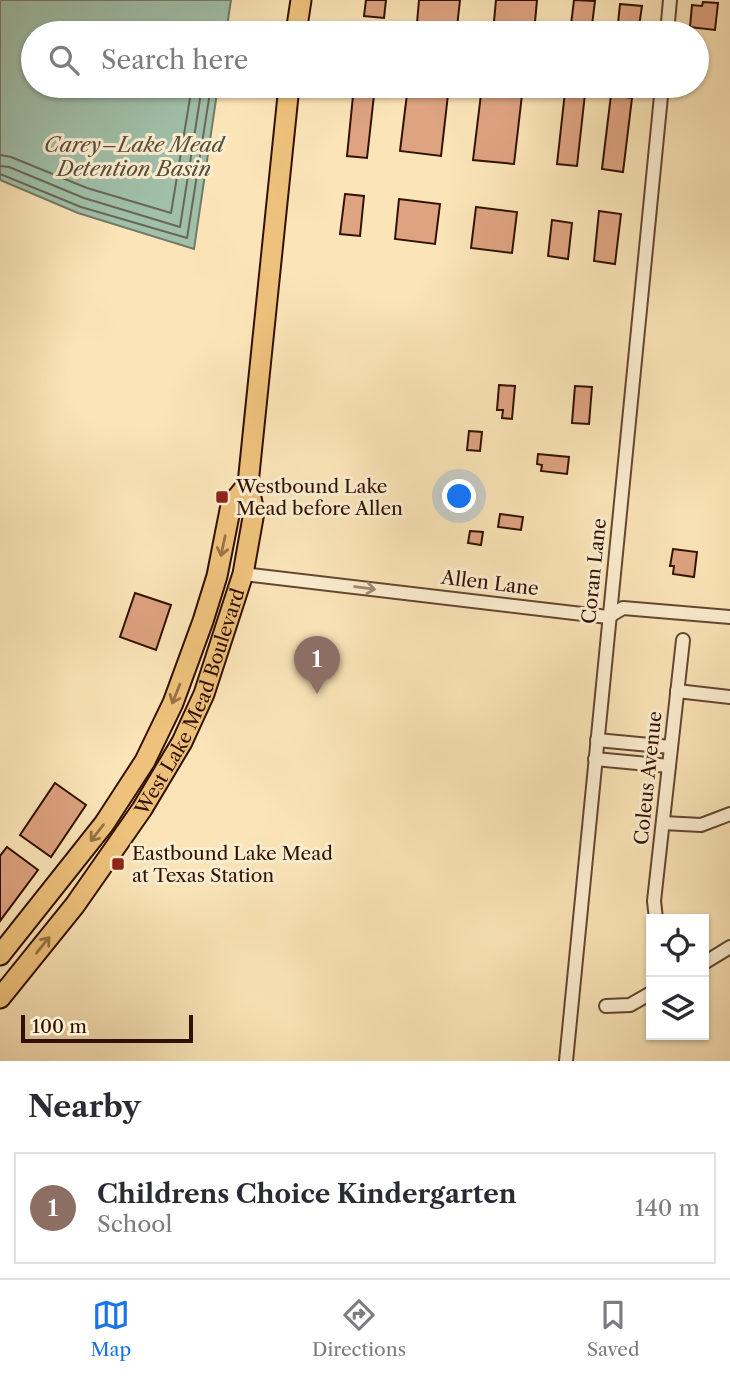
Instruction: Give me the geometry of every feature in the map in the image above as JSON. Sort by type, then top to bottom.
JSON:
[{"type":"main road","points":[[298,21],[301,0]]},
{"type":"main road","name":"West Lake Mead Boulevard","points":[[0,998],[75,905],[162,777],[204,694],[243,574],[254,512],[248,484],[288,98]]},
{"type":"main road","name":"West Lake Mead Boulevard","points":[[0,955],[104,824],[141,769],[173,703],[197,640],[217,576],[232,505],[248,484]]},
{"type":"main road","points":[[141,769],[162,777]]},
{"type":"street","points":[[668,21],[670,0]]},
{"type":"street","name":"Coran Lane","points":[[566,1061],[661,98]]},
{"type":"street","name":"Allen Lane","points":[[243,574],[608,617],[623,608],[730,617]]},
{"type":"street","name":"Coleus Avenue","points":[[655,914],[654,901],[683,640]]},
{"type":"street","points":[[677,691],[730,697]]},
{"type":"street","points":[[597,740],[671,747]]},
{"type":"street","points":[[595,759],[669,766]]},
{"type":"street","points":[[663,823],[701,825],[730,814]]},
{"type":"street","points":[[709,959],[730,947]]},
{"type":"street","points":[[606,1006],[629,1005],[646,996]]},
{"type":"water","name":"Carey–Lake Mead Detention Basin","points":[[0,0],[231,0],[228,21],[21,21],[21,98],[216,98],[194,249],[78,213],[0,180]]},
{"type":"building","points":[[366,0],[386,0],[384,18],[364,16]]},
{"type":"building","points":[[419,0],[460,0],[458,21],[417,21]]},
{"type":"building","points":[[496,0],[537,0],[535,21],[494,21]]},
{"type":"building","points":[[574,0],[595,1],[592,21],[571,21]]},
{"type":"building","points":[[703,2],[718,3],[715,30],[709,29],[709,21],[691,21],[692,5],[702,6]]},
{"type":"building","points":[[620,4],[642,6],[640,21],[618,21]]},
{"type":"building","points":[[353,98],[374,98],[367,158],[347,156]]},
{"type":"building","points":[[407,98],[448,98],[441,156],[400,151]]},
{"type":"building","points":[[481,98],[522,98],[514,164],[473,160]]},
{"type":"building","points":[[564,98],[585,98],[577,166],[557,164]]},
{"type":"building","points":[[611,98],[632,98],[623,172],[602,169]]},
{"type":"building","points":[[345,194],[364,196],[360,236],[340,234]]},
{"type":"building","points":[[399,199],[440,204],[435,244],[395,239]]},
{"type":"building","points":[[476,207],[517,212],[512,253],[471,248]]},
{"type":"building","points":[[599,211],[621,214],[615,264],[594,261]]},
{"type":"building","points":[[552,220],[572,223],[568,259],[548,256]]},
{"type":"building","points":[[499,385],[515,386],[512,419],[502,418],[503,410],[497,410]]},
{"type":"building","points":[[575,386],[592,387],[589,424],[572,423]]},
{"type":"building","points":[[469,431],[482,432],[480,451],[467,450]]},
{"type":"building","points":[[538,454],[569,457],[567,474],[541,471],[542,465],[537,464]]},
{"type":"building","points":[[500,514],[523,517],[521,530],[498,527]]},
{"type":"building","points":[[470,531],[483,532],[481,545],[468,543]]},
{"type":"building","points":[[673,549],[697,552],[694,577],[673,574],[674,566],[670,566]]},
{"type":"building","points":[[135,593],[171,605],[156,650],[120,637]]},
{"type":"building","points":[[55,783],[86,805],[51,857],[20,835]]},
{"type":"building","points":[[7,847],[38,870],[0,921],[0,856]]},
{"type":"place","name":"Westbound Lake Mead before Allen","points":[[222,497]]},
{"type":"place","name":"Childrens Choice Kindergarten","points":[[317,694]]},
{"type":"place","name":"Eastbound Lake Mead at Texas Station","points":[[118,864]]}]
